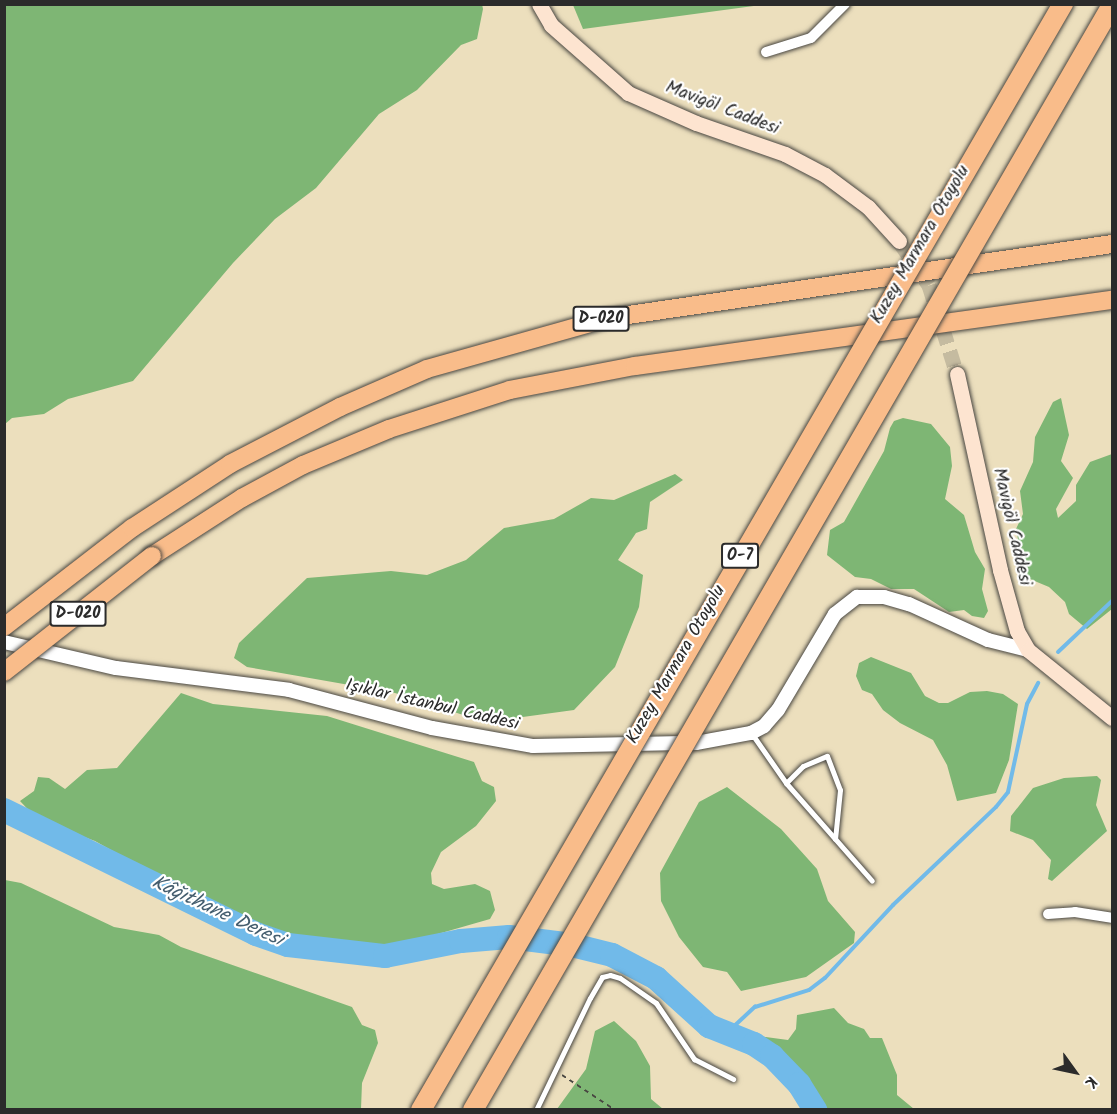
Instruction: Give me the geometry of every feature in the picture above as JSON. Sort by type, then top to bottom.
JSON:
[{"type":"highway","name":"Kuzey Marmara Otoyolu","points":[[421,1110],[1062,4]]},
{"type":"highway","name":"O-7","points":[[473,1110],[1113,5]]},
{"type":"highway","name":"D-020","points":[[4,627],[132,528],[230,464],[340,406],[427,369],[531,337],[608,318],[719,299],[1113,244]]},
{"type":"highway","name":"D-020","points":[[4,672],[152,556],[232,504],[303,465],[389,429],[499,393],[635,366],[1113,300]]},
{"type":"main road","name":"Mavigöl Caddesi","points":[[539,4],[551,25],[628,93],[696,123],[785,154],[825,175],[868,207],[899,241]]},
{"type":"main road","name":"Mavigöl Caddesi","points":[[957,374],[1000,570],[1017,631],[1028,650]]},
{"type":"main road","points":[[1028,650],[1113,718]]},
{"type":"street","points":[[766,52],[811,38],[845,4]]},
{"type":"street","name":"Işıklar İstanbul Caddesi","points":[[4,642],[116,668],[289,690],[432,728],[513,744],[696,743],[751,733],[764,726],[778,710],[835,614],[857,597],[884,597],[909,604],[988,640],[1028,650]]},
{"type":"street","points":[[1048,914],[1075,912],[1113,918]]},
{"type":"lane","points":[[751,733],[786,783],[872,881]]},
{"type":"lane","points":[[786,783],[803,766],[827,756],[840,790],[835,839]]},
{"type":"lane","points":[[536,1110],[590,998],[602,977],[610,975],[620,978],[656,1003],[694,1059],[733,1079]]},
{"type":"path","points":[[555,1071],[615,1110]]},
{"type":"green space","points":[[5,4],[482,4],[483,9],[477,39],[461,45],[417,90],[379,114],[316,188],[275,219],[233,263],[133,381],[68,399],[44,414],[12,418],[5,424]]},
{"type":"green space","points":[[573,5],[761,5],[583,29]]},
{"type":"green space","points":[[1061,398],[1069,435],[1061,461],[1073,478],[1056,509],[1058,518],[1076,501],[1076,485],[1090,462],[1112,454],[1112,609],[1087,629],[1069,614],[1065,602],[1049,587],[1025,577],[1016,529],[1023,514],[1020,491],[1033,462],[1035,437],[1053,402]]},
{"type":"green space","points":[[903,418],[931,424],[950,447],[952,466],[945,499],[964,515],[975,552],[985,569],[982,589],[988,611],[984,618],[972,616],[964,610],[949,612],[914,589],[891,589],[871,579],[855,577],[827,555],[830,530],[844,522],[884,451],[890,428],[894,421]]},
{"type":"green space","points":[[675,474],[683,480],[650,502],[647,529],[636,533],[618,560],[643,575],[639,607],[615,667],[574,710],[485,722],[395,693],[247,667],[234,658],[239,643],[307,578],[391,571],[427,575],[466,560],[504,528],[554,519],[591,498],[614,500]]},
{"type":"green space","points":[[871,657],[911,673],[925,696],[939,703],[948,703],[970,692],[987,691],[1003,694],[1018,704],[1009,760],[996,793],[957,801],[947,765],[933,740],[900,723],[883,710],[872,694],[862,690],[856,676],[859,663]]},
{"type":"green space","points":[[181,693],[213,704],[327,716],[474,762],[482,781],[494,787],[496,801],[476,826],[441,852],[431,873],[432,884],[444,889],[475,884],[490,891],[495,910],[490,919],[389,948],[320,949],[235,920],[95,841],[38,820],[20,801],[34,791],[38,777],[49,778],[65,789],[87,770],[117,768]]},
{"type":"green space","points":[[1097,776],[1101,780],[1096,805],[1107,831],[1052,881],[1048,879],[1051,860],[1033,840],[1010,831],[1011,816],[1033,788],[1064,778]]},
{"type":"green space","points":[[727,787],[781,829],[817,869],[828,901],[855,932],[854,943],[806,977],[741,991],[727,972],[703,967],[679,937],[661,901],[660,873],[699,802]]},
{"type":"green space","points":[[5,880],[21,883],[114,927],[159,935],[181,947],[352,1007],[362,1025],[375,1030],[378,1043],[362,1083],[361,1109],[5,1109]]},
{"type":"green space","points":[[834,1008],[848,1023],[864,1029],[870,1038],[882,1038],[897,1075],[897,1095],[914,1109],[810,1109],[800,1091],[755,1049],[753,1039],[758,1036],[788,1040],[796,1029],[797,1015]]},
{"type":"green space","points":[[614,1021],[636,1041],[650,1066],[651,1099],[663,1109],[557,1109],[586,1069],[595,1031]]},
{"type":"waterway","points":[[1058,652],[1112,601]]},
{"type":"waterway","points":[[731,1029],[755,1007],[809,990],[825,978],[893,905],[996,807],[1008,792],[1027,704],[1038,683]]},
{"type":"waterway","name":"Kâğıthane Deresi","points":[[4,810],[256,934],[288,945],[385,956],[461,941],[509,937],[572,945],[612,955],[656,978],[709,1026],[754,1044],[772,1056],[799,1084],[815,1110]]},
{"type":"tunnel","points":[[899,241],[929,285],[957,374]]}]
